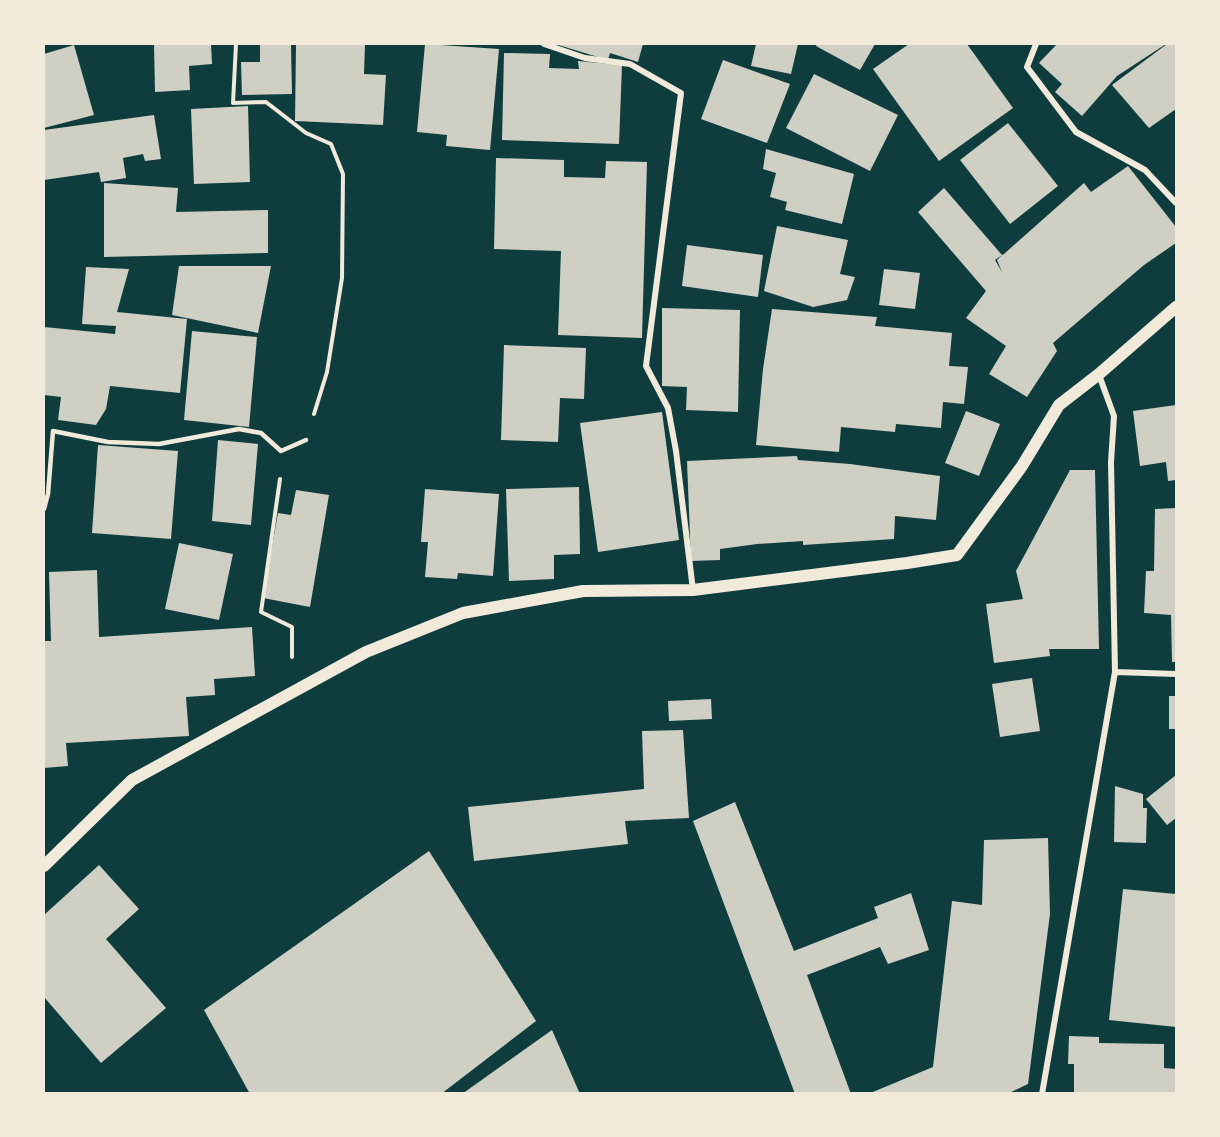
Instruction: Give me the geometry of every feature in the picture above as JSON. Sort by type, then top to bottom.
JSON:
[{"type":"main road","points":[[44,864],[132,780],[366,651],[463,613],[583,591],[693,590],[957,555],[1022,466],[1059,405],[1099,374],[1176,306]]},
{"type":"street","points":[[544,44],[585,58],[630,64],[681,93],[646,366],[668,408],[676,451],[693,590]]},
{"type":"street","points":[[1036,44],[1027,67],[1076,132],[1145,170],[1176,202]]},
{"type":"street","points":[[1042,1094],[1115,672],[1111,462],[1114,416],[1099,374]]},
{"type":"street","points":[[1115,672],[1176,674]]},
{"type":"lane","points":[[44,509],[48,494],[53,431],[108,442],[159,444],[239,429],[261,433],[280,452],[306,440]]},
{"type":"path","points":[[236,44],[233,103],[266,102],[306,133]]},
{"type":"building","points":[[154,44],[211,44],[212,64],[189,66],[190,90],[155,92]]},
{"type":"building","points":[[260,44],[291,44],[292,94],[242,95],[241,62],[260,62]]},
{"type":"building","points":[[296,44],[365,44],[364,74],[386,75],[383,125],[295,121]]},
{"type":"building","points":[[425,44],[499,49],[490,150],[446,146],[447,135],[417,132]]},
{"type":"building","points":[[555,44],[643,44],[638,62],[610,53],[608,60]]},
{"type":"building","points":[[756,44],[798,44],[791,74],[751,66]]},
{"type":"building","points":[[817,44],[875,44],[860,70],[816,46]]},
{"type":"building","points":[[909,44],[967,44],[1013,108],[939,161],[873,69]]},
{"type":"building","points":[[1057,44],[1166,44],[1117,76],[1082,116],[1055,92],[1062,84],[1039,63]]},
{"type":"building","points":[[1167,44],[1176,44],[1176,109],[1149,128],[1112,85]]},
{"type":"building","points":[[74,45],[94,115],[44,128],[44,54]]},
{"type":"building","points":[[504,53],[550,54],[549,68],[579,69],[578,61],[622,65],[619,144],[502,140]]},
{"type":"building","points":[[723,60],[790,84],[767,143],[701,119]]},
{"type":"building","points":[[814,74],[898,115],[870,171],[786,128]]},
{"type":"building","points":[[248,106],[250,182],[194,184],[191,109]]},
{"type":"building","points":[[154,115],[161,159],[145,161],[143,154],[123,158],[126,178],[101,182],[99,172],[44,180],[44,130]]},
{"type":"building","points":[[1008,123],[1058,186],[1010,224],[960,160]]},
{"type":"building","points":[[766,149],[854,174],[842,224],[785,210],[787,202],[770,197],[776,173],[763,169]]},
{"type":"building","points":[[496,158],[564,160],[564,177],[605,178],[606,161],[647,162],[642,338],[558,335],[561,251],[494,249]]},
{"type":"building","points":[[1128,166],[1176,227],[1176,243],[1144,265],[1053,343],[1057,351],[1027,397],[989,374],[1006,346],[966,318],[986,291],[918,212],[944,188],[1002,255],[1084,183],[1091,192]]},
{"type":"building","points":[[104,183],[178,188],[176,212],[268,210],[268,253],[104,257]]},
{"type":"building","points":[[777,226],[848,240],[840,274],[855,277],[847,300],[813,307],[764,291]]},
{"type":"building","points":[[687,245],[763,255],[758,297],[682,286]]},
{"type":"building","points":[[179,266],[271,266],[258,333],[172,315]]},
{"type":"building","points":[[86,267],[129,269],[117,312],[187,319],[180,393],[110,386],[106,409],[96,425],[58,420],[61,397],[44,395],[44,327],[115,334],[116,326],[82,324]]},
{"type":"building","points":[[884,269],[920,273],[915,309],[879,305]]},
{"type":"building","points":[[662,308],[740,310],[738,412],[686,410],[687,387],[662,386]]},
{"type":"building","points":[[772,309],[877,317],[875,326],[952,333],[949,366],[968,367],[964,404],[943,402],[941,428],[896,424],[895,432],[841,427],[839,452],[756,445],[763,369]]},
{"type":"building","points":[[192,331],[257,337],[249,427],[184,420]]},
{"type":"building","points":[[504,345],[586,348],[584,399],[560,398],[558,442],[501,440]]},
{"type":"building","points":[[1176,405],[1176,480],[1168,481],[1166,462],[1140,466],[1133,411]]},
{"type":"building","points":[[966,411],[1000,424],[979,476],[945,463]]},
{"type":"building","points":[[662,412],[679,540],[598,552],[580,423]]},
{"type":"building","points":[[218,440],[258,444],[251,525],[212,521]]},
{"type":"building","points":[[98,445],[178,451],[171,539],[92,533]]},
{"type":"building","points":[[797,456],[798,460],[850,464],[940,476],[936,520],[895,516],[894,539],[803,545],[803,541],[757,544],[720,549],[720,560],[691,561],[687,461]]},
{"type":"building","points":[[1070,470],[1095,470],[1099,649],[1049,649],[1050,656],[994,663],[986,604],[1023,599],[1016,571]]},
{"type":"building","points":[[579,487],[580,554],[554,555],[554,579],[509,581],[506,489]]},
{"type":"building","points":[[425,489],[499,494],[493,576],[458,573],[457,579],[425,577],[428,542],[421,542]]},
{"type":"building","points":[[296,490],[329,495],[310,607],[263,598],[278,513],[291,515]]},
{"type":"building","points":[[1176,508],[1176,662],[1172,662],[1171,615],[1144,613],[1146,571],[1154,571],[1155,509]]},
{"type":"building","points":[[179,543],[233,554],[219,620],[165,609]]},
{"type":"building","points":[[97,570],[99,637],[252,627],[255,676],[214,679],[215,695],[186,697],[189,736],[66,743],[68,766],[44,768],[44,641],[51,641],[49,572]]},
{"type":"building","points":[[1032,678],[1040,731],[1000,737],[992,684]]},
{"type":"building","points":[[1169,696],[1176,696],[1176,729],[1169,729]]},
{"type":"building","points":[[711,699],[712,719],[669,721],[668,701]]},
{"type":"building","points":[[683,730],[689,818],[625,821],[628,844],[474,861],[468,807],[644,789],[642,731]]},
{"type":"building","points":[[1176,775],[1176,818],[1167,825],[1146,799]]},
{"type":"building","points":[[1115,786],[1143,794],[1143,808],[1147,808],[1146,843],[1114,842]]},
{"type":"building","points":[[735,802],[794,951],[878,918],[874,907],[911,893],[929,950],[888,964],[880,947],[807,975],[851,1094],[795,1094],[693,821]]},
{"type":"building","points":[[1048,838],[1050,914],[1028,1084],[1007,1094],[868,1094],[933,1067],[952,901],[982,905],[984,840]]},
{"type":"building","points":[[429,851],[536,1021],[441,1094],[250,1094],[204,1010]]},
{"type":"building","points":[[99,865],[139,909],[106,939],[166,1008],[101,1063],[44,997],[44,915]]},
{"type":"building","points":[[1123,889],[1176,894],[1176,1027],[1109,1020]]},
{"type":"building","points":[[552,1030],[580,1094],[462,1094]]},
{"type":"building","points":[[1069,1036],[1099,1037],[1099,1043],[1164,1044],[1164,1068],[1176,1069],[1176,1094],[1074,1094],[1074,1064],[1068,1064]]}]
